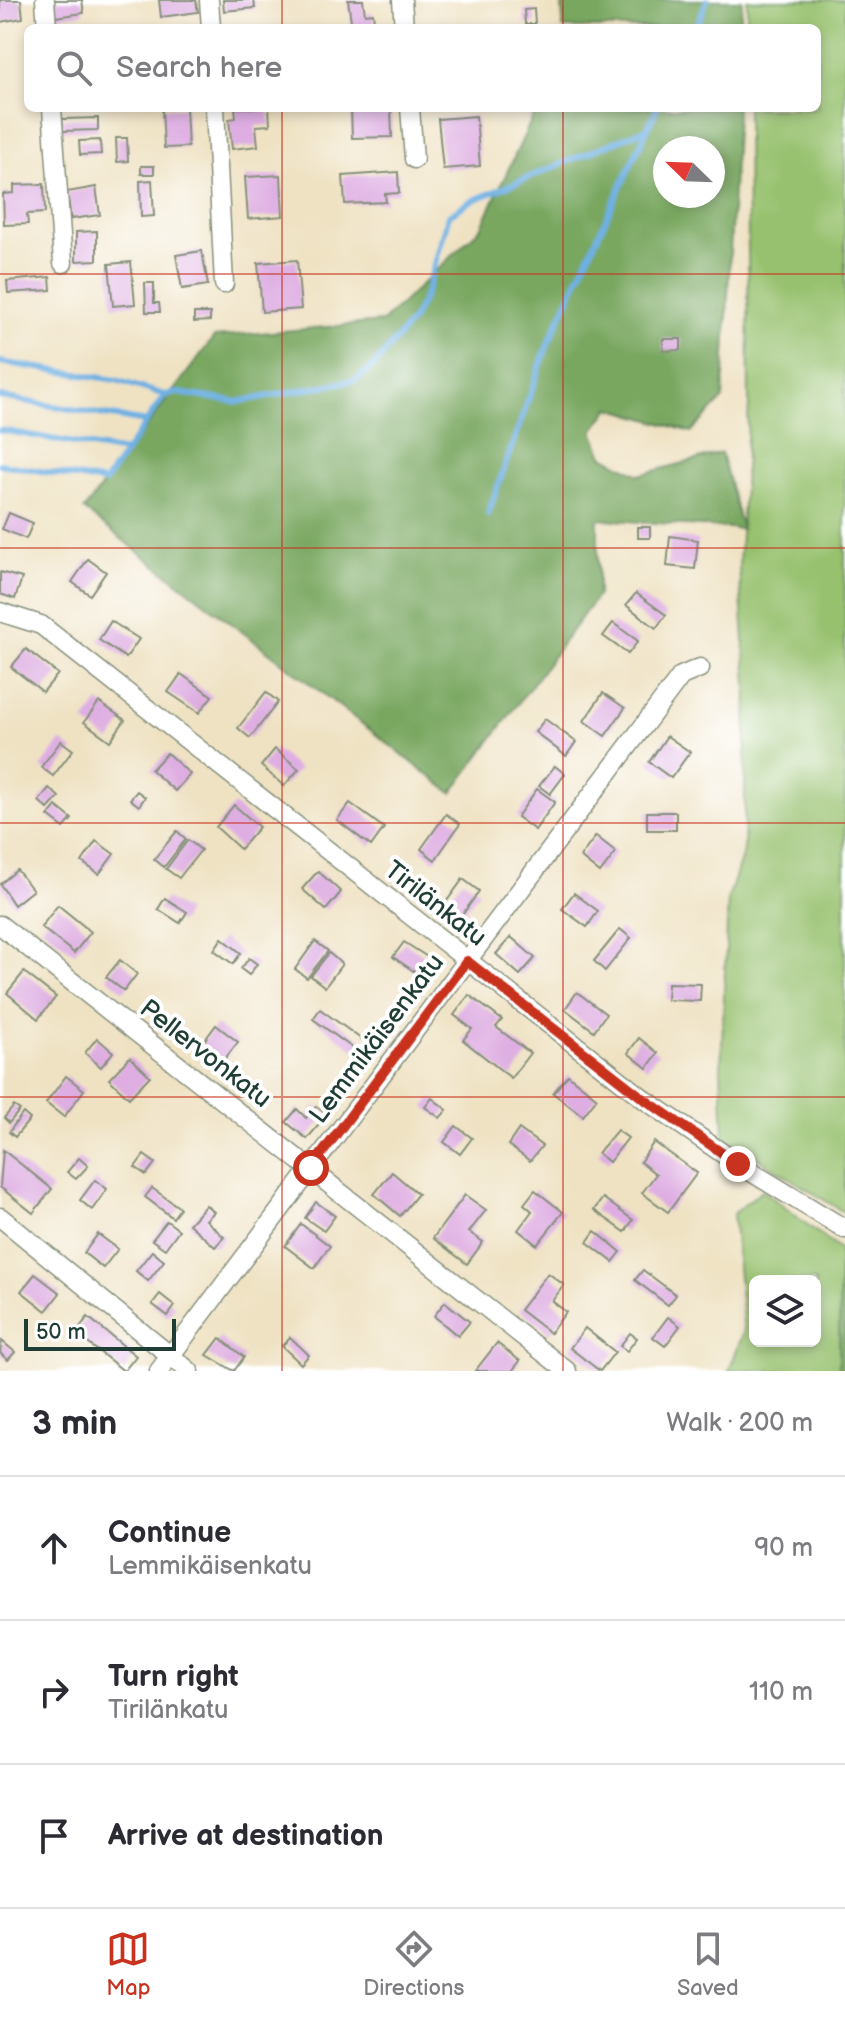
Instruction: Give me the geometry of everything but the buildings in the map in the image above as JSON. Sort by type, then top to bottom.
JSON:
[{"type":"street","points":[[45,0],[47,24]]},
{"type":"street","points":[[209,0],[211,24]]},
{"type":"street","points":[[402,0],[404,24]]},
{"type":"street","points":[[52,112],[63,263]]},
{"type":"street","points":[[215,112],[224,284]]},
{"type":"street","points":[[410,112],[414,159]]},
{"type":"street","name":"Tirilänkatu","points":[[0,612],[41,625],[644,1099],[738,1164],[845,1229]]},
{"type":"street","name":"Lemmikäisenkatu","points":[[159,1371],[681,676],[700,668]]},
{"type":"street","name":"Pellervonkatu","points":[[0,925],[567,1371]]},
{"type":"street","points":[[0,1217],[189,1371]]},
{"type":"green space","points":[[562,0],[742,0],[740,24],[563,24]]},
{"type":"green space","points":[[747,0],[845,0],[845,1213],[724,1137],[721,1069],[728,899],[744,850],[747,685],[739,566],[749,404],[747,112],[821,112],[821,24],[747,24]]},
{"type":"green space","points":[[535,112],[737,112],[723,399],[691,432],[610,408],[593,431],[603,456],[639,475],[721,453],[742,529],[598,519],[598,595],[452,793],[84,510],[214,337],[382,322],[481,228]]},
{"type":"green space","points":[[762,1190],[840,1250],[839,1371],[729,1371],[744,1331],[733,1214]]},
{"type":"green space","points":[[840,1250],[845,1253],[845,1371],[839,1371]]},
{"type":"waterway","points":[[698,24],[707,0]]},
{"type":"waterway","points":[[488,514],[548,344],[655,112]]},
{"type":"waterway","points":[[0,362],[116,380],[165,395],[178,393],[237,402],[356,380],[374,366],[413,319],[427,291],[449,215],[469,202],[646,129]]},
{"type":"waterway","points":[[0,464],[105,482],[165,395]]},
{"type":"waterway","points":[[0,397],[146,422]]},
{"type":"waterway","points":[[0,430],[125,452]]},
{"type":"route","points":[[311,1168],[467,961],[644,1099],[738,1164]]}]
